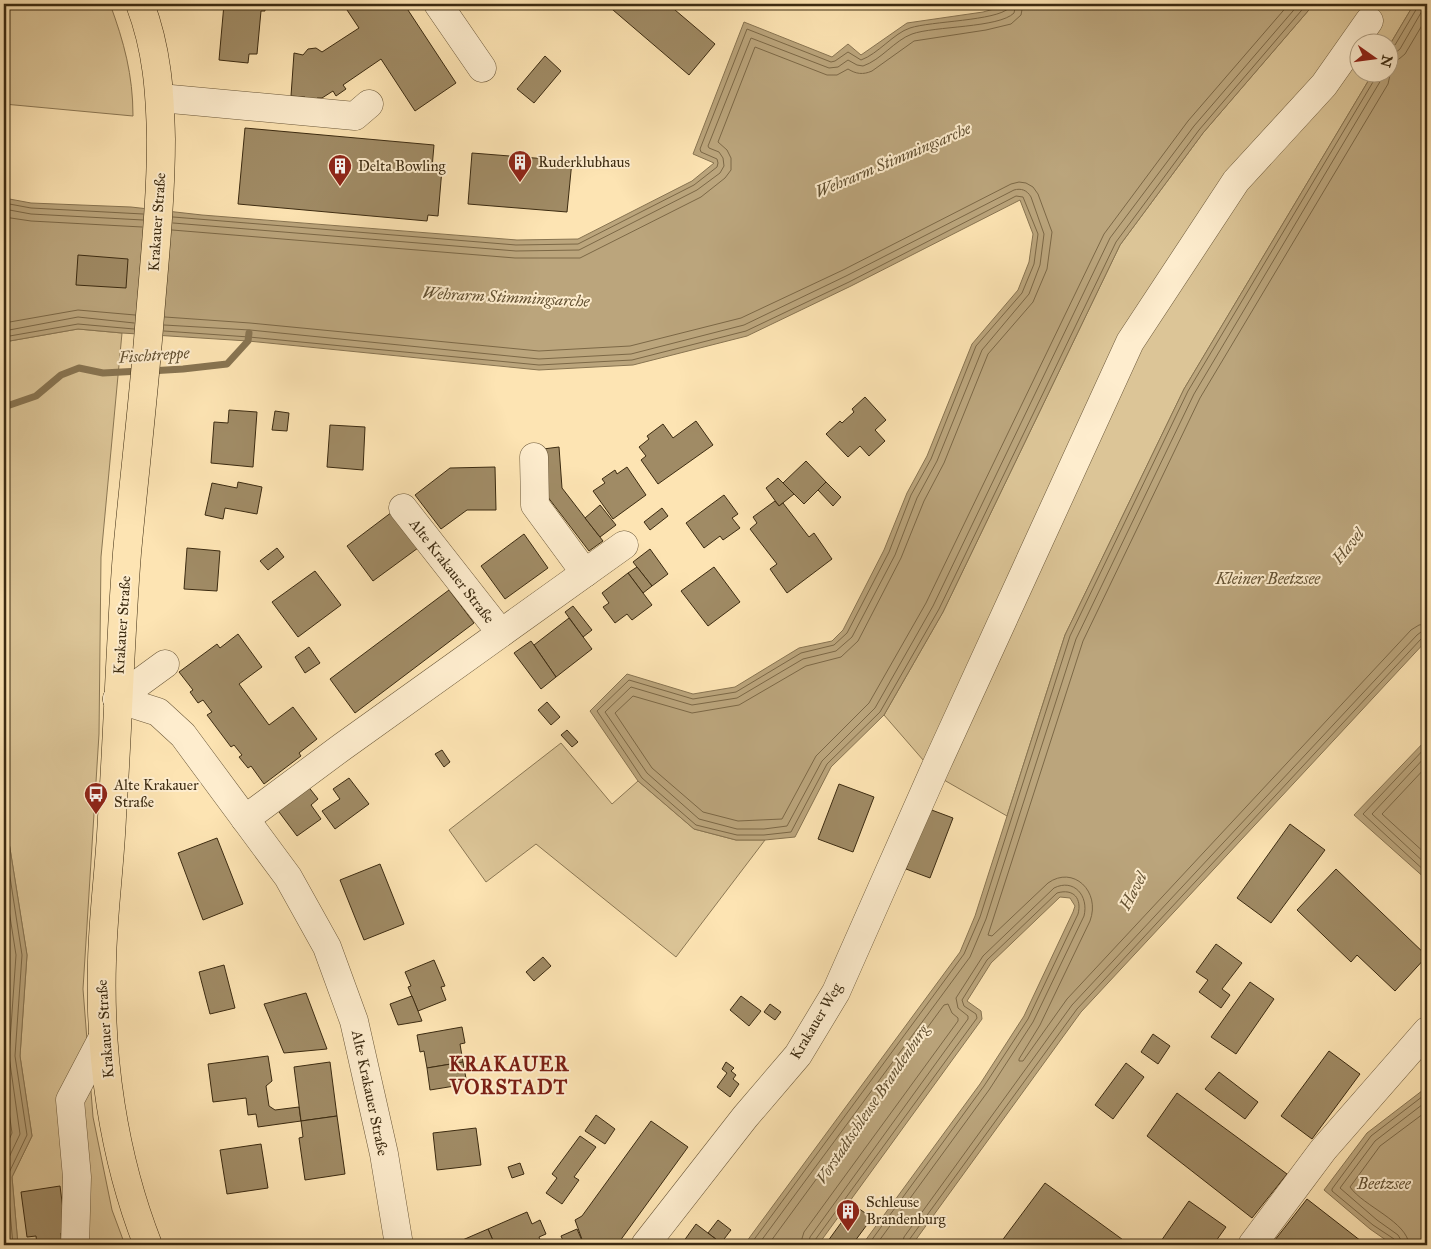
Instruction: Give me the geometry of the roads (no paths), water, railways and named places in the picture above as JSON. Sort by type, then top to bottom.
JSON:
[{"type":"main road","name":"Krakauer Straße","points":[[140,4],[148,26],[157,66],[160,98],[161,185],[145,377],[127,554],[102,961],[102,1038],[112,1114],[123,1168],[148,1245]]},
{"type":"street","points":[[438,4],[482,68]]},
{"type":"street","name":"Krakauer Weg","points":[[645,1245],[745,1117],[798,1055],[836,992],[936,766],[1130,342],[1236,181],[1324,85],[1369,21]]},
{"type":"street","points":[[160,98],[355,116],[369,104]]},
{"type":"street","points":[[534,457],[535,504],[584,573]]},
{"type":"street","name":"Alte Krakauer Straße","points":[[403,508],[501,633]]},
{"type":"street","name":"Alte Krakauer Straße","points":[[245,819],[342,747],[624,545]]},
{"type":"street","points":[[117,699],[165,664]]},
{"type":"street","name":"Alte Krakauer Straße","points":[[117,699],[158,712],[183,735],[288,877],[327,947],[354,1020],[384,1154],[399,1245]]},
{"type":"street","points":[[1252,1245],[1323,1150],[1427,1031]]},
{"type":"street","points":[[75,1245],[76,1177],[70,1100],[102,1038]]},
{"type":"water","name":"Wehrarm Stimmingsarche","points":[[1004,4],[1314,4],[1203,133],[1120,245],[943,612],[884,715],[831,767],[795,837],[736,840],[694,829],[638,781],[590,711],[627,674],[693,694],[735,687],[799,648],[832,641],[843,630],[884,550],[907,493],[927,456],[972,344],[1018,290],[1029,262],[1033,234],[1020,200],[851,286],[747,336],[633,365],[539,370],[248,341],[78,329],[4,342],[4,198],[31,203],[131,207],[202,215],[517,240],[578,239],[692,181],[714,163],[693,154],[744,22],[832,57],[848,44],[861,55],[907,23],[983,12],[1005,6]]},
{"type":"water","name":"Kleiner Beetzsee","points":[[1414,4],[1427,4],[1427,640],[1081,1012],[912,1245],[862,1245],[980,1084],[1024,1016],[1073,912],[1075,906],[1070,898],[1060,897],[991,963],[967,1001],[981,1011],[982,1019],[818,1245],[744,1245],[960,952],[975,916],[1065,635],[1184,389],[1368,82],[1398,82],[1397,32]]},
{"type":"water","points":[[1427,739],[1427,880],[1354,815]]},
{"type":"water","points":[[4,811],[27,955],[20,1056],[32,1136],[12,1177],[18,1245],[4,1245]]},
{"type":"water","name":"Beetzsee","points":[[1427,1087],[1427,1245],[1393,1245],[1370,1229],[1324,1190],[1367,1133]]},
{"type":"waterway","name":"Fischtreppe","points":[[150,371],[227,364],[248,341],[249,333]]},
{"type":"waterway","name":"Fischtreppe","points":[[4,407],[36,396],[61,375],[79,368],[103,373],[140,371]]},
{"type":"place","name":"Ruderklubhaus","points":[[520,183]]},
{"type":"place","name":"Delta Bowling","points":[[340,187]]},
{"type":"place","name":"Alte Krakauer Straße","points":[[96,815]]},
{"type":"place","name":"Schleuse Brandenburg","points":[[848,1232]]},
{"type":"district","name":"KRAKAUER VORSTADT","points":[[509,1076]]},
{"type":"water label","name":"Havel","points":[[1348,546]]},
{"type":"water label","name":"Havel","points":[[1133,891]]},
{"type":"water label","name":"Vorstadtschleuse Brandenburg","points":[[872,1104]]}]
